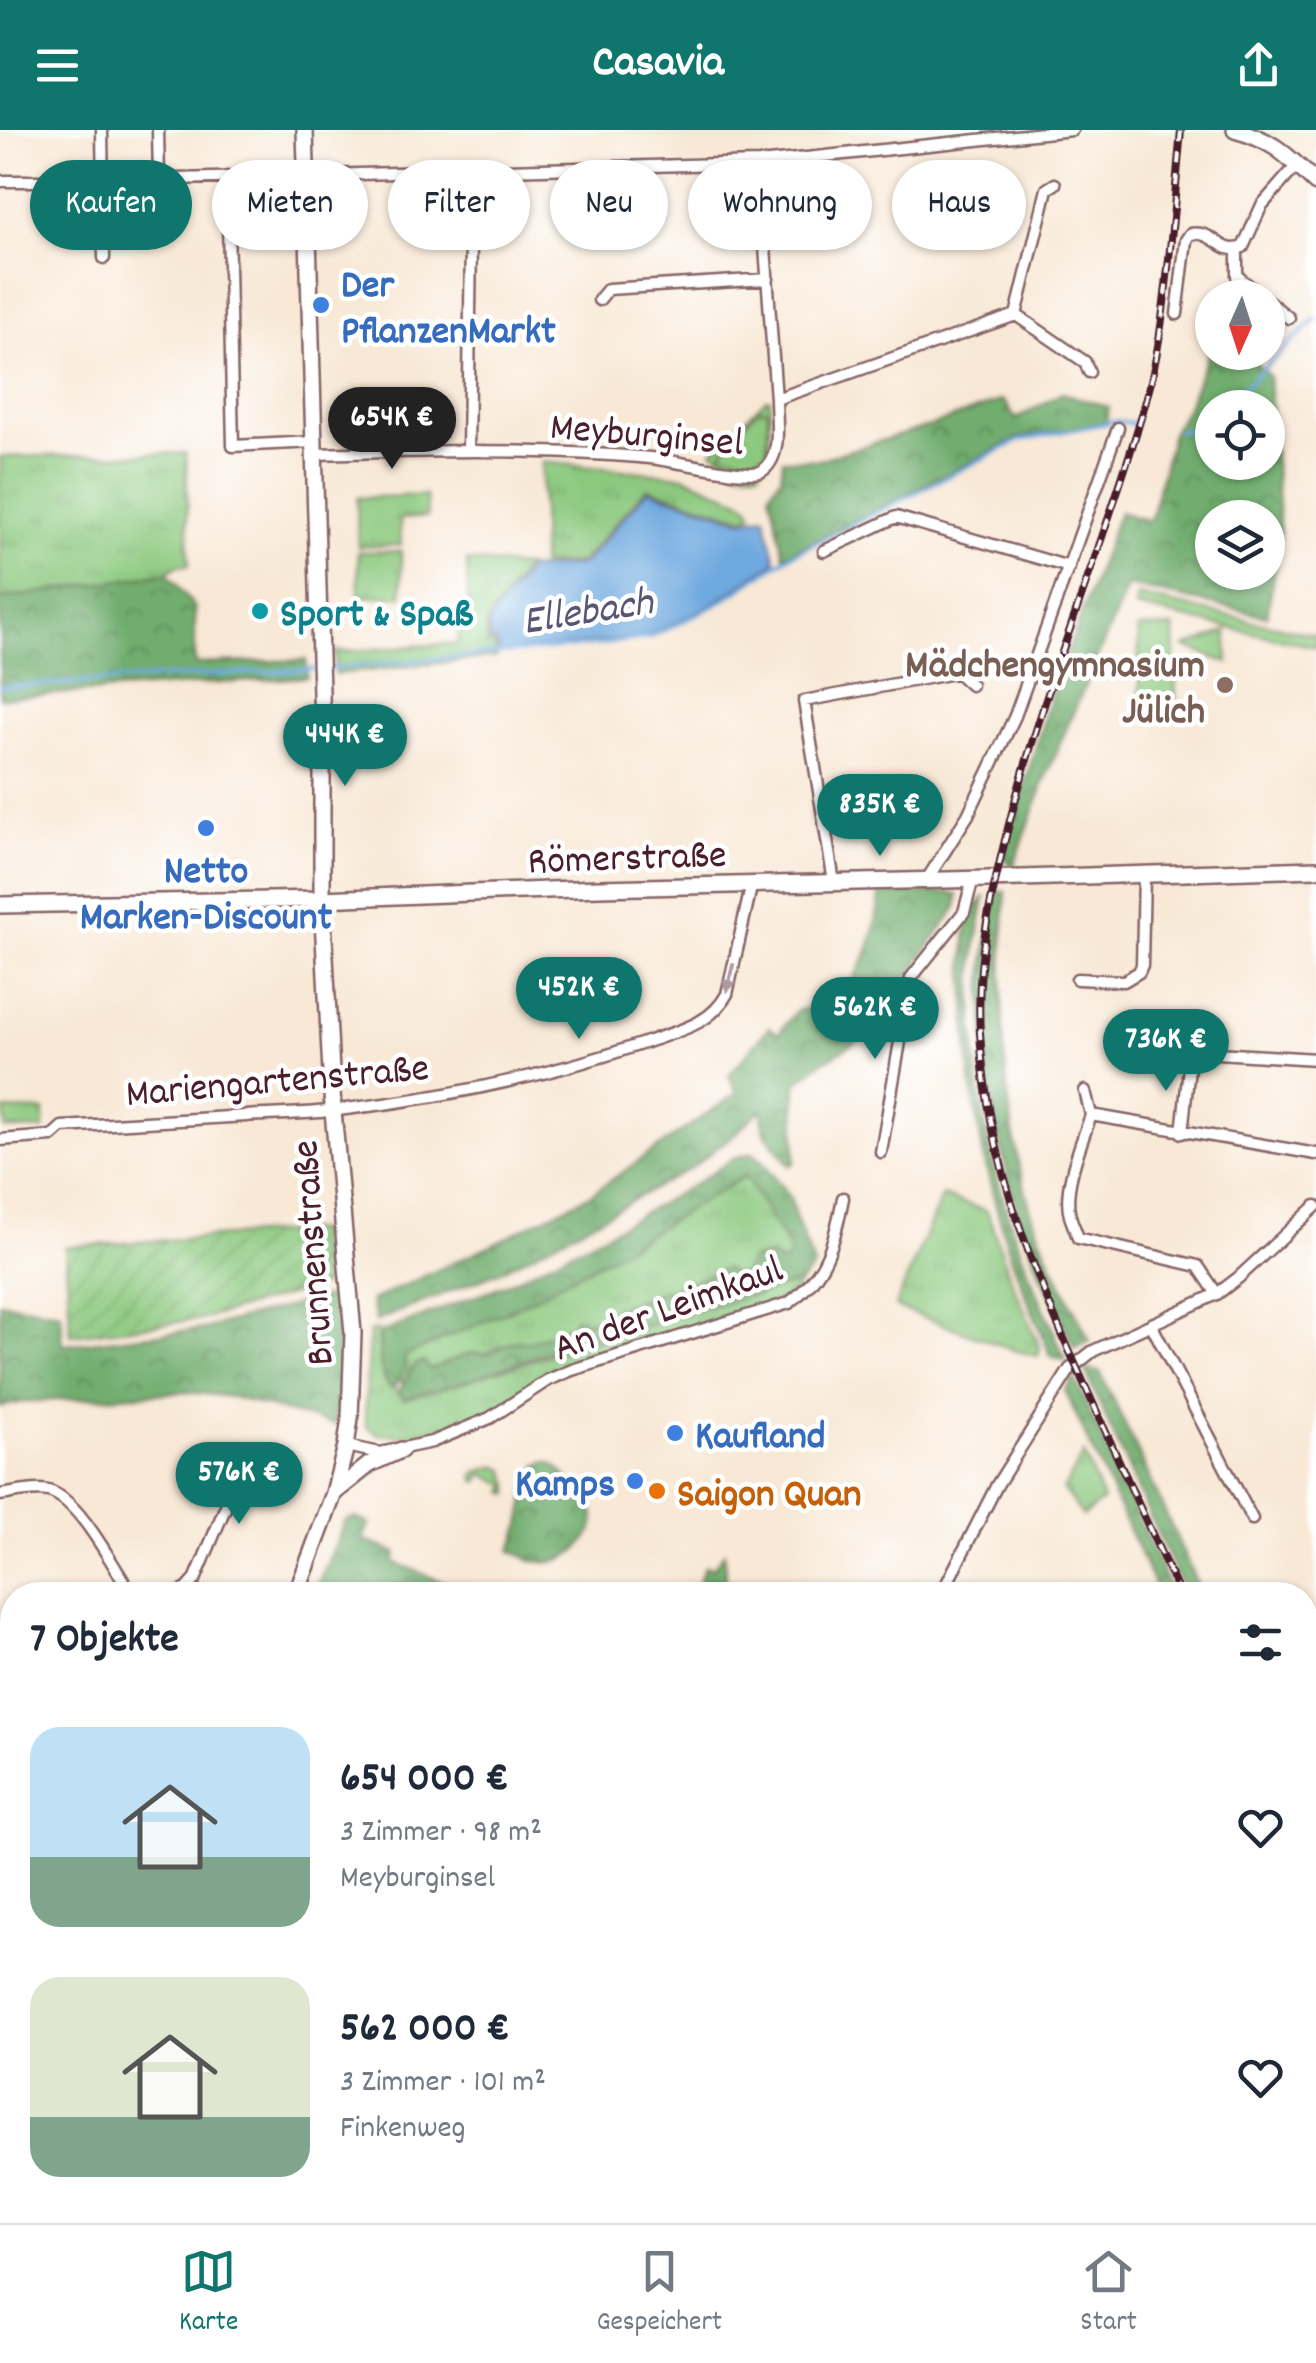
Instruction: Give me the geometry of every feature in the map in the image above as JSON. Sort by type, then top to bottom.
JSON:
[{"type":"main road","name":"Brunnenstraße","points":[[305,130],[306,160]]},
{"type":"main road","points":[[1234,130],[1262,134],[1316,183]]},
{"type":"main road","name":"Brunnenstraße","points":[[301,1582],[334,1493],[346,1446],[353,1333],[333,1111],[322,899],[308,250]]},
{"type":"main road","name":"Römerstraße","points":[[0,905],[1316,869]]},
{"type":"main road","points":[[334,1493],[370,1464],[400,1450]]},
{"type":"street","points":[[102,130],[103,160]]},
{"type":"street","points":[[158,130],[159,160]]},
{"type":"street","points":[[779,160],[1072,130]]},
{"type":"street","points":[[530,170],[688,164]]},
{"type":"street","points":[[1177,314],[1184,248],[1190,234],[1204,233],[1224,248],[1243,248],[1262,205],[1297,165]]},
{"type":"street","points":[[0,180],[30,180]]},
{"type":"street","points":[[1055,184],[1047,188],[1016,315],[1085,362],[1088,372]]},
{"type":"street","points":[[104,250],[104,258]]},
{"type":"street","name":"Meyburginsel","points":[[229,250],[234,446],[620,456],[759,474],[770,464],[774,452],[776,399],[1016,315]]},
{"type":"street","points":[[468,451],[471,250]]},
{"type":"street","points":[[766,250],[776,399]]},
{"type":"street","points":[[1237,250],[1237,276],[1242,280]]},
{"type":"street","points":[[599,300],[608,288],[768,279]]},
{"type":"street","points":[[1285,315],[1289,318]]},
{"type":"street","points":[[926,881],[968,815],[1015,716],[1118,428]]},
{"type":"street","points":[[1084,496],[1089,509]]},
{"type":"street","points":[[824,551],[896,517],[1068,567]]},
{"type":"street","points":[[834,882],[804,700],[986,667],[1000,669]]},
{"type":"street","points":[[959,674],[971,685]]},
{"type":"street","points":[[1077,979],[1124,980],[1139,972],[1144,874]]},
{"type":"street","points":[[881,1152],[911,978],[964,912],[972,880]]},
{"type":"street","name":"Mariengartenstraße","points":[[0,1140],[52,1136],[62,1127],[333,1111],[449,1093],[615,1053],[707,1018],[719,1009],[752,884]]},
{"type":"street","points":[[1182,1132],[1190,1058],[1200,1052],[1316,1059]]},
{"type":"street","points":[[1084,1091],[1091,1115],[1074,1168],[1068,1212],[1078,1238],[1198,1266],[1217,1294]]},
{"type":"street","points":[[1091,1115],[1316,1154]]},
{"type":"street","name":"An der Leimkaul","points":[[346,1446],[380,1453],[457,1433],[572,1370],[789,1304],[822,1270],[843,1198]]},
{"type":"street","points":[[948,1582],[997,1486],[1070,1369],[1093,1351],[1217,1294],[1316,1206]]},
{"type":"street","points":[[1151,1324],[1252,1520]]},
{"type":"street","points":[[193,1582],[230,1490],[226,1476],[200,1465]]},
{"type":"street","points":[[0,1495],[44,1490],[62,1496],[76,1509],[124,1582]]},
{"type":"green space","points":[[1202,370],[1263,370],[1269,376],[1270,390],[1195,390],[1195,480],[1276,480],[1278,500],[1195,500],[1195,590],[1271,590],[1267,616],[1128,586],[1048,771],[1013,868],[1004,858],[1047,707],[1119,512],[1150,521],[1172,433]]},
{"type":"green space","points":[[1062,393],[1109,407],[1106,422],[1019,438],[784,556],[770,492],[781,477],[783,459],[818,460],[1003,400],[1016,419]]},
{"type":"green space","points":[[770,399],[769,458],[758,471],[736,470],[732,463],[712,451]]},
{"type":"green space","points":[[757,409],[768,409],[765,462],[721,453]]},
{"type":"green space","points":[[186,453],[189,565],[177,566],[167,573],[0,599],[0,457]]},
{"type":"green space","points":[[542,462],[684,476],[747,503],[753,514],[745,518],[647,488],[580,563],[541,565]]},
{"type":"green space","points":[[426,495],[427,517],[400,519],[401,545],[358,547],[357,498]]},
{"type":"green space","points":[[401,551],[402,596],[359,597],[358,552]]},
{"type":"green space","points":[[467,561],[527,567],[486,626],[489,644],[495,644],[497,657],[335,674],[335,652],[458,643],[459,617],[468,616]]},
{"type":"green space","points":[[167,573],[195,608],[195,664],[306,660],[307,677],[0,698],[0,599]]},
{"type":"green space","points":[[1137,596],[1316,635],[1316,647],[1135,607]]},
{"type":"green space","points":[[1174,627],[1176,700],[1140,701],[1138,628]]},
{"type":"green space","points":[[1227,631],[1228,663],[1185,647]]},
{"type":"green space","points":[[998,892],[1006,892],[1003,1019],[1016,1149],[1037,1229],[1090,1341],[1075,1348],[1024,1230],[991,1095],[984,976]]},
{"type":"green space","points":[[880,894],[958,894],[957,907],[859,1040],[796,1083],[795,1162],[790,1166],[765,1133],[761,1109],[691,1168],[498,1272],[376,1321],[371,1301],[591,1194],[737,1093],[729,1075],[769,1027],[778,1034],[797,1010],[818,1006],[848,985],[867,952]]},
{"type":"green space","points":[[985,896],[973,992],[976,1064],[987,1136],[1022,1254],[1066,1361],[1051,1356],[1014,1265],[977,1122],[969,1064],[965,956],[971,906]]},
{"type":"green space","points":[[5,1110],[44,1111],[44,1130],[5,1129]]},
{"type":"green space","points":[[753,1153],[790,1197],[814,1266],[801,1282],[545,1353],[403,1399],[399,1391],[417,1364],[424,1362],[430,1370],[469,1353],[486,1354],[517,1340],[529,1342],[570,1326],[575,1318],[586,1322],[607,1317],[615,1308],[725,1269],[734,1275],[743,1274],[751,1259],[772,1256],[779,1263],[786,1262],[790,1256],[788,1248],[745,1176],[513,1309],[405,1356],[405,1369],[395,1387],[389,1387],[385,1381],[380,1333],[504,1285],[609,1232],[734,1158]]},
{"type":"green space","points":[[746,1176],[801,1262],[406,1389],[390,1362]]},
{"type":"green space","points":[[942,1196],[987,1211],[1040,1347],[1038,1356],[895,1307]]},
{"type":"green space","points":[[318,1230],[324,1285],[202,1319],[71,1335],[65,1247]]},
{"type":"green space","points":[[801,1282],[789,1298],[555,1371],[479,1419],[405,1436],[377,1434],[367,1427],[369,1332],[377,1330],[384,1379],[404,1399]]},
{"type":"green space","points":[[336,1294],[342,1358],[335,1425],[233,1397],[187,1392],[23,1402],[0,1407],[0,1302],[61,1312],[63,1345],[203,1329]]},
{"type":"green space","points":[[1084,1369],[1100,1372],[1196,1582],[1179,1582]]},
{"type":"green space","points":[[1074,1377],[1167,1582],[1153,1582],[1065,1391]]},
{"type":"green space","points":[[1084,1454],[1103,1500],[1083,1516],[1063,1490]]},
{"type":"green space","points":[[546,1462],[560,1469],[594,1514],[586,1541],[569,1555],[551,1562],[511,1551],[521,1526],[528,1482],[538,1465]]},
{"type":"green space","points":[[496,1466],[505,1470],[510,1494],[505,1492],[507,1485],[483,1474],[478,1482],[475,1480],[477,1472]]},
{"type":"green space","points":[[355,1518],[369,1524],[363,1540],[397,1553],[394,1562],[442,1582],[319,1582],[346,1520]]},
{"type":"green space","points":[[724,1553],[726,1582],[698,1582],[705,1566],[713,1568]]},
{"type":"water","points":[[648,490],[744,520],[765,516],[776,561],[711,605],[647,637],[499,653],[488,626],[529,569],[582,565]]},
{"type":"waterway","name":"Ellebach","points":[[1241,390],[1316,319]]},
{"type":"waterway","name":"Ellebach","points":[[324,669],[651,637],[716,605],[789,556],[1020,440],[1118,421],[1136,424]]},
{"type":"waterway","name":"Ellebach","points":[[1178,431],[1195,429]]},
{"type":"waterway","name":"Ellebach","points":[[0,687],[315,669]]},
{"type":"railway","points":[[1174,1582],[1071,1354],[1018,1221],[993,1130],[979,1007],[989,910],[1021,781],[1153,371],[1160,337],[1181,130]]},
{"type":"place","name":"Der PflanzenMarkt","points":[[321,305]]},
{"type":"place","name":"Sport & Spaß","points":[[260,611]]},
{"type":"place","name":"Mädchengymnasium Jülich","points":[[1225,685]]},
{"type":"place","name":"Netto Marken-Discount","points":[[206,828]]},
{"type":"place","name":"Kaufland","points":[[675,1433]]},
{"type":"place","name":"Kamps","points":[[635,1481]]},
{"type":"place","name":"Saigon Quan","points":[[657,1491]]}]
